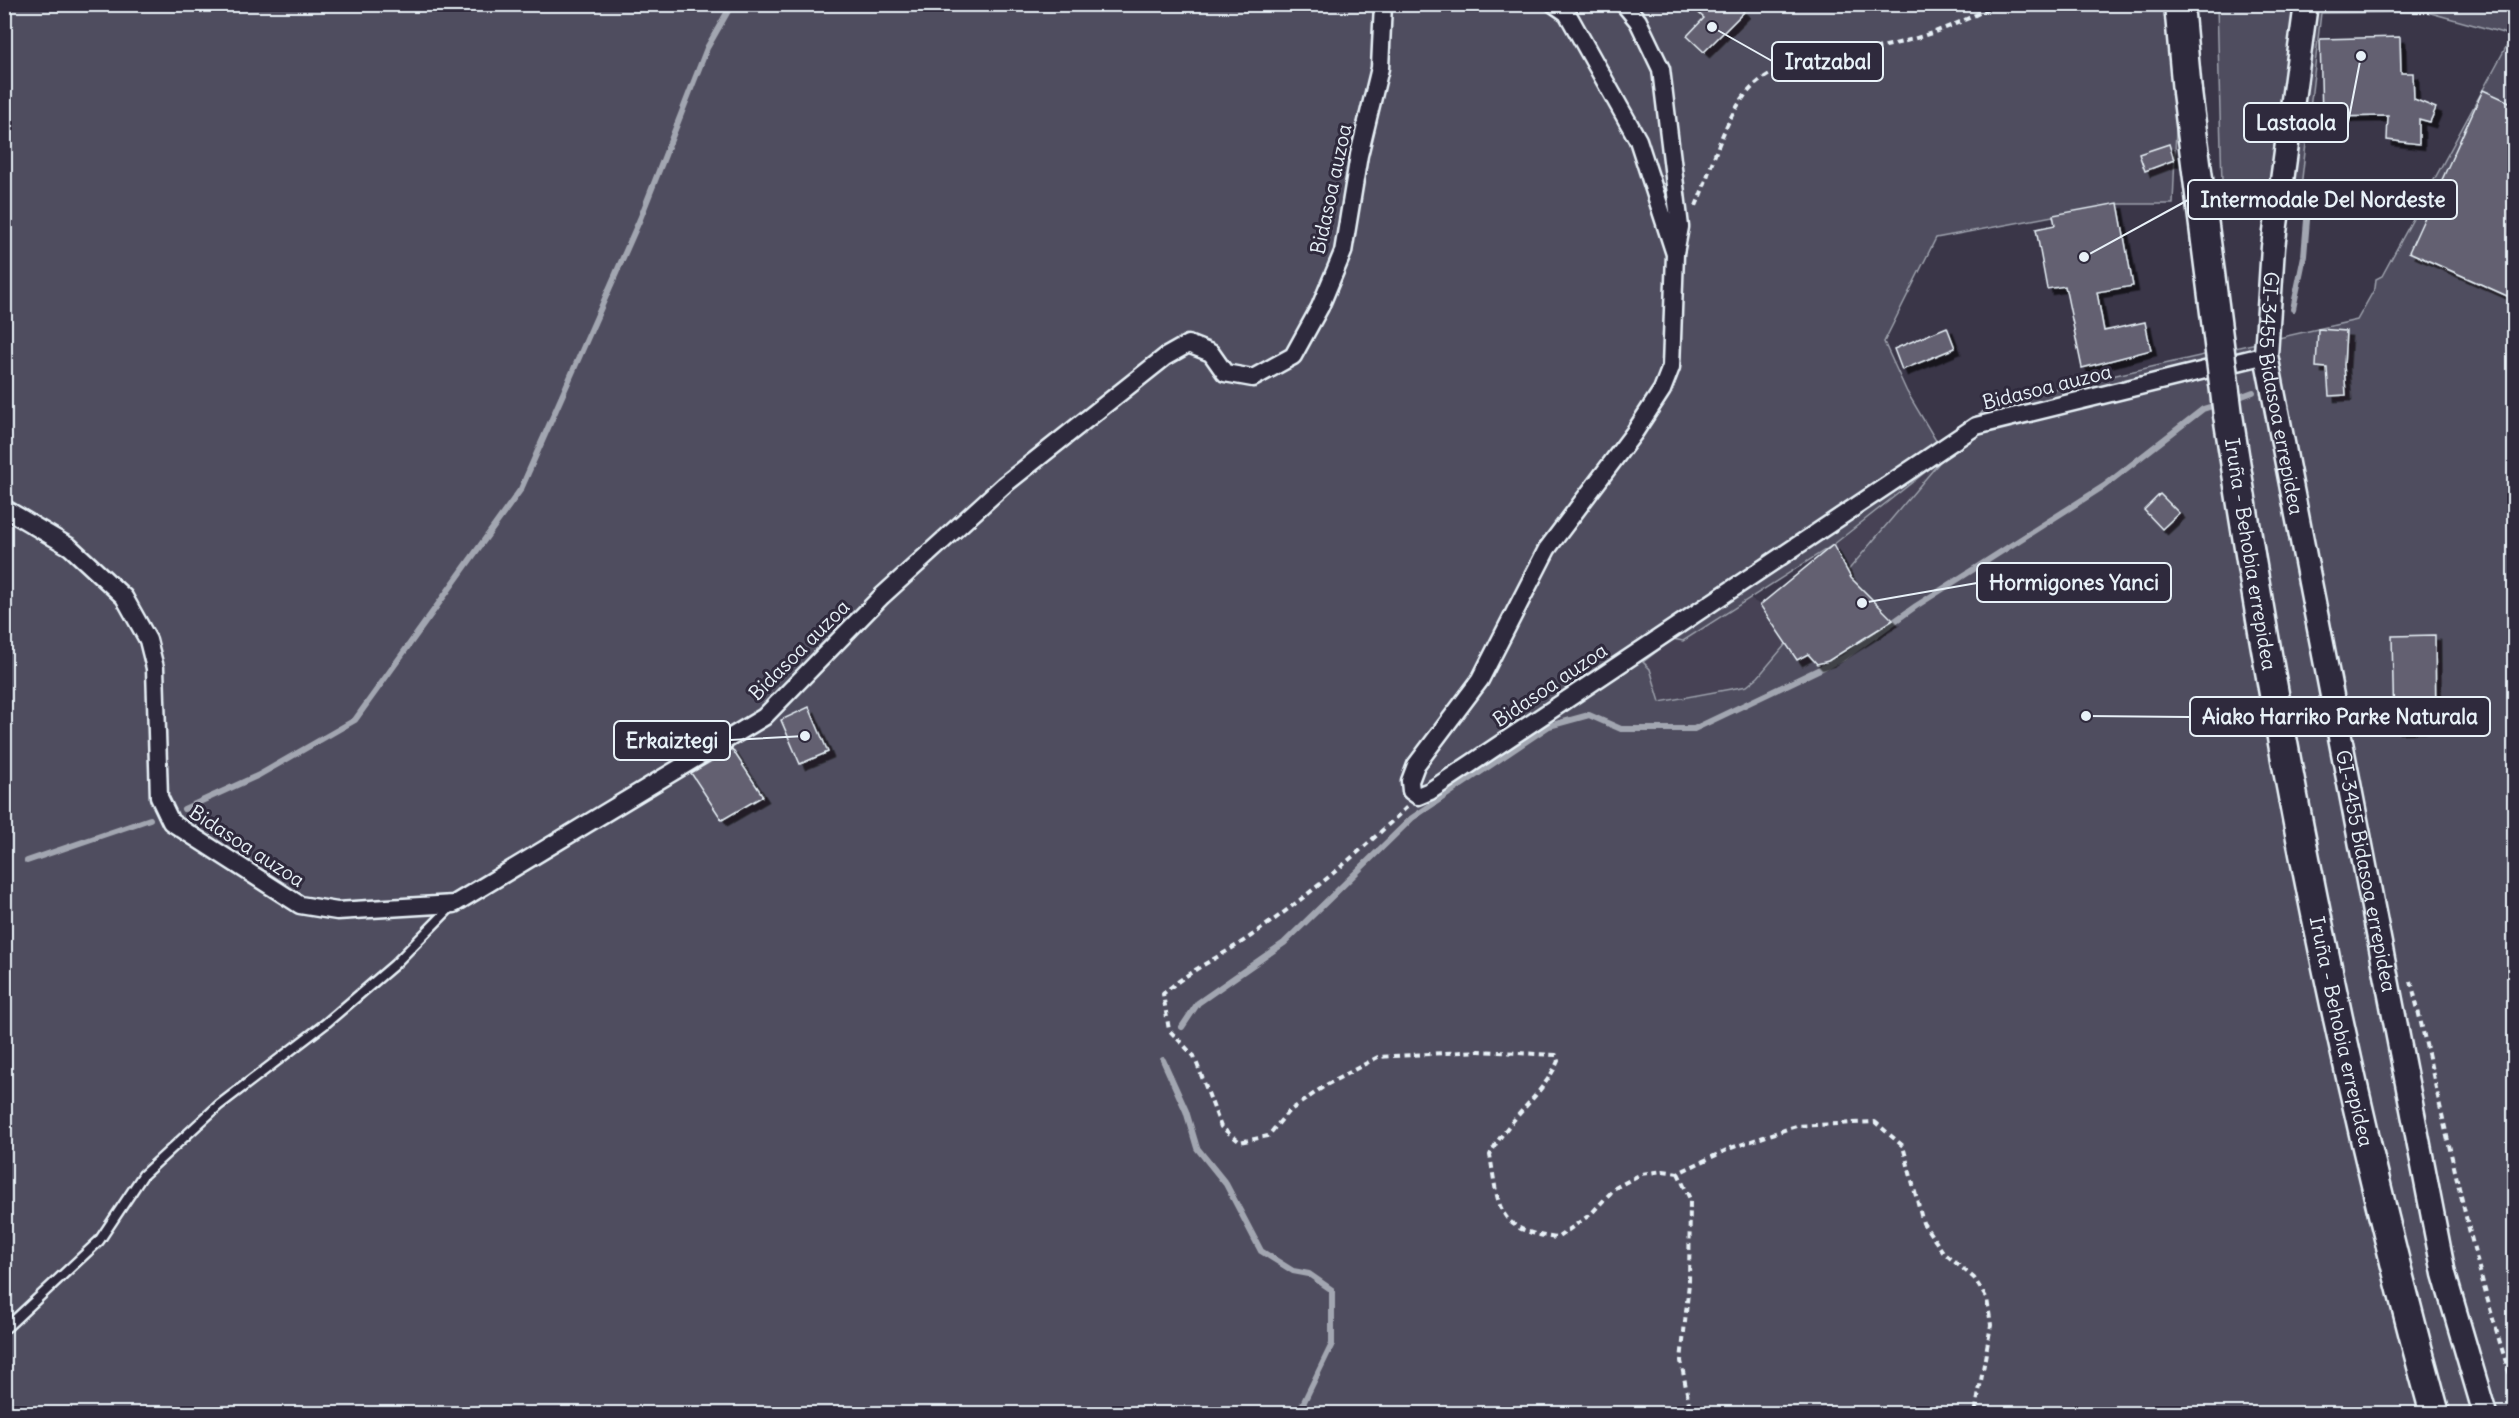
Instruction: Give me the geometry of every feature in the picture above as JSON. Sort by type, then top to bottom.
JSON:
[{"type":"highway","name":"Iruña - Behobia errepidea","points":[[2179,4],[2187,92],[2228,415],[2272,686],[2324,952],[2368,1152],[2435,1413]]},
{"type":"street","name":"Bidasoa auzoa","points":[[4,508],[70,547],[124,597],[148,640],[155,668],[159,797],[171,822],[300,905],[337,911],[454,904],[764,717],[882,596],[995,493],[1164,357],[1188,344],[1210,353],[1225,373],[1253,378],[1293,356],[1320,307],[1343,252],[1359,155],[1380,68],[1383,4]]},
{"type":"street","name":"Bidasoa auzoa","points":[[1554,4],[1567,13],[1638,140],[1675,254]]},
{"type":"street","name":"Bidasoa auzoa","points":[[1624,4],[1638,21],[1661,69],[1680,227],[1675,254],[1671,367],[1662,390],[1634,433],[1547,549],[1480,680],[1416,765],[1410,781],[1411,792],[1418,796],[1430,791],[1976,426],[2266,355]]},
{"type":"street","name":"GI-3455 Bidasoa errepidea","points":[[2306,4],[2273,247],[2266,355],[2444,1274],[2485,1413]]},
{"type":"lane","points":[[7,1327],[99,1241],[143,1175],[219,1105],[325,1024],[385,973],[454,904]]},
{"type":"path","points":[[1692,214],[1730,119],[1743,98],[1767,74],[1792,64],[1882,47],[1910,39],[1975,16],[1996,4]]},
{"type":"path","points":[[1418,796],[1345,866],[1251,936],[1177,982],[1163,994],[1169,1030],[1194,1056],[1221,1127],[1240,1142],[1268,1136],[1288,1112],[1326,1085],[1378,1057],[1479,1051],[1556,1055],[1558,1061],[1551,1078],[1507,1128],[1490,1155],[1498,1204],[1507,1221],[1534,1235],[1557,1238],[1591,1214],[1615,1188],[1641,1174],[1663,1171],[1678,1173],[1731,1148],[1796,1126],[1875,1122],[1903,1146],[1923,1223],[1943,1252],[1974,1278],[1987,1299],[1990,1325],[1975,1413]]},
{"type":"path","points":[[2408,972],[2464,1215],[2489,1311],[2514,1387]]},
{"type":"path","points":[[1678,1173],[1690,1199],[1689,1283],[1681,1361],[1691,1413]]},
{"type":"shaded area","points":[[5,5],[2166,5],[2176,128],[2173,204],[2116,204],[1936,238],[1884,342],[1907,392],[1945,456],[1989,404],[2357,320],[2375,288],[2376,279],[2382,276],[2506,47],[2514,44],[2514,1413],[5,1414]],"holes":[[[1943,458],[1758,677],[1747,686],[1660,702],[1650,669],[1643,662],[1673,639],[1683,641],[1833,545]]]},
{"type":"shaded area","points":[[2217,5],[2514,5],[2514,40],[2503,33],[2427,12],[2321,13],[2301,187],[2222,183]]},
{"type":"shaded area","points":[[1945,456],[1995,483],[1747,686],[1660,702],[1650,669],[1642,662],[1673,639],[1683,641],[1750,599],[1760,605]]},
{"type":"building","points":[[1689,4],[1735,4],[1744,12],[1704,52],[1687,36],[1704,18]]},
{"type":"building","points":[[2400,37],[2401,73],[2413,73],[2414,99],[2436,108],[2430,122],[2419,119],[2419,144],[2387,140],[2388,116],[2322,117],[2320,39]]},
{"type":"building","points":[[2483,90],[2514,104],[2514,299],[2409,252]]},
{"type":"building","points":[[2169,144],[2174,160],[2145,171],[2139,154]]},
{"type":"building","points":[[2118,203],[2133,286],[2097,292],[2104,331],[2145,322],[2151,350],[2082,368],[2065,286],[2047,289],[2036,229],[2055,225],[2053,215]]},
{"type":"building","points":[[1947,327],[1955,348],[1902,370],[1894,349]]},
{"type":"building","points":[[2318,329],[2346,331],[2344,365],[2346,395],[2329,396],[2327,368],[2316,367]]},
{"type":"building","points":[[2160,494],[2179,513],[2162,529],[2144,510]]},
{"type":"building","points":[[1833,545],[1851,578],[1893,620],[1828,661],[1817,664],[1808,654],[1797,660],[1760,605]]},
{"type":"building","points":[[2435,635],[2436,727],[2394,728],[2392,636]]},
{"type":"building","points":[[809,707],[828,752],[800,764],[781,720]]},
{"type":"building","points":[[732,749],[763,796],[722,820],[691,773]]},
{"type":"waterway","points":[[184,809],[259,775],[355,720],[521,489],[640,219],[707,48],[732,4]]},
{"type":"waterway","points":[[2293,309],[2304,256],[2310,184]]},
{"type":"waterway","points":[[2234,399],[2253,392]]},
{"type":"waterway","points":[[1182,1027],[1198,1003],[1284,943],[1412,818],[1549,726],[1589,715],[1621,729],[1694,729],[1843,658],[1916,606],[2104,486],[2203,409],[2219,404]]},
{"type":"waterway","points":[[27,861],[150,819]]},
{"type":"waterway","points":[[1163,1060],[1186,1111],[1197,1148],[1226,1184],[1261,1251],[1293,1271],[1309,1274],[1332,1290],[1332,1344],[1298,1414]]},
{"type":"place","name":"Iratzabal","points":[[1712,27]]},
{"type":"place","name":"Lastaola","points":[[2361,56]]},
{"type":"place","name":"Intermodale Del Nordeste","points":[[2084,257]]},
{"type":"place","name":"Hormigones Yanci","points":[[1862,603]]},
{"type":"place","name":"Aiako Harriko Parke Naturala","points":[[2086,716]]},
{"type":"place","name":"Erkaiztegi","points":[[805,736]]}]
